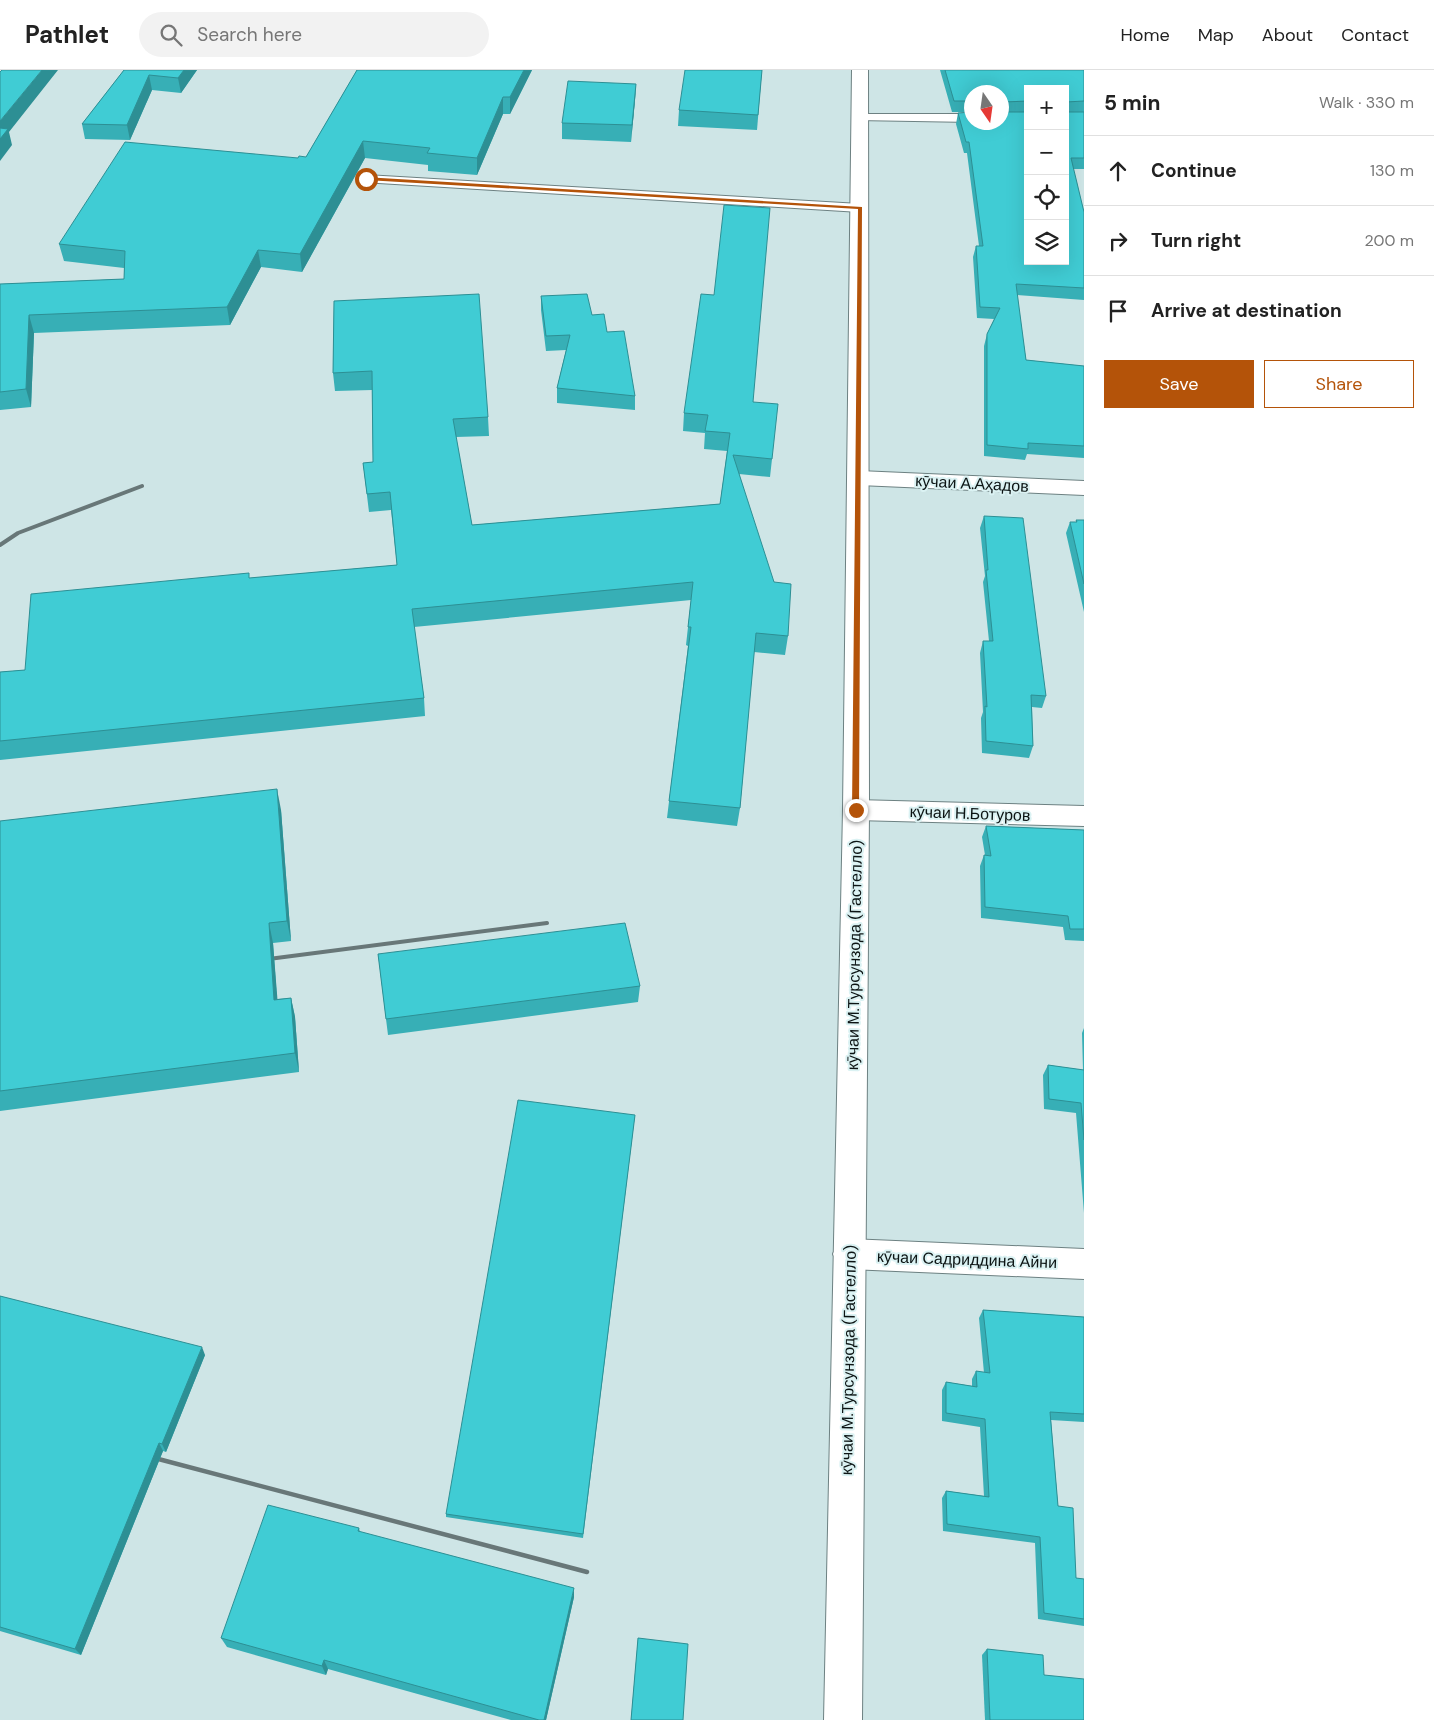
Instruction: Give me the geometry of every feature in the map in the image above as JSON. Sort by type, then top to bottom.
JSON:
[{"type":"street","name":"кӯчаи М.Турсунзода (Гастелло)","points":[[843,1720],[856,810],[860,70]]},
{"type":"street","name":"кӯчаи А.Аҳадов","points":[[859,478],[1084,488]]},
{"type":"street","name":"кӯчаи Н.Ботуров","points":[[856,810],[1084,816]]},
{"type":"street","name":"кӯчаи Садриддина Айни","points":[[849,1254],[1084,1264]]},
{"type":"lane","points":[[860,118],[964,118]]},
{"type":"lane","points":[[366,179],[860,208]]},
{"type":"building","points":[[2,70],[42,70],[0,121],[0,72]]},
{"type":"building","points":[[124,70],[184,70],[178,78],[149,75],[127,125],[82,124]]},
{"type":"building","points":[[357,70],[524,70],[510,97],[503,97],[477,158],[427,153],[430,148],[363,141],[300,254],[258,250],[227,307],[29,315],[26,389],[0,392],[0,284],[124,279],[125,251],[59,244],[125,142],[298,158],[299,156],[306,157]]},
{"type":"building","points":[[685,70],[762,70],[758,115],[679,110]]},
{"type":"building","points":[[945,70],[1084,70],[1084,101],[1069,102],[1069,85],[1024,85],[1024,101],[1009,102],[1009,85],[964,85],[964,101],[954,101]]},
{"type":"building","points":[[568,81],[636,84],[632,125],[562,123]]},
{"type":"building","points":[[1009,112],[1024,112],[1024,265],[1069,265],[1069,112],[1084,112],[1084,158],[1071,158],[1084,212],[1084,288],[1016,284],[1026,360],[1084,366],[1084,446],[1028,443],[1028,449],[987,445],[987,334],[1000,308],[980,307],[976,246],[983,246],[969,142],[966,142],[958,113],[964,113],[964,130],[1009,130]]},
{"type":"building","points":[[0,128],[8,129],[0,139]]},
{"type":"building","points":[[724,205],[770,208],[753,402],[778,404],[772,459],[733,455],[774,582],[791,584],[788,636],[756,633],[740,808],[669,801],[691,627],[688,627],[693,582],[412,609],[424,698],[0,741],[0,672],[25,670],[31,594],[249,573],[249,578],[397,565],[390,492],[367,494],[363,463],[373,462],[372,371],[333,373],[334,301],[479,294],[488,417],[453,419],[472,525],[720,504],[730,433],[705,431],[708,415],[684,413],[701,294],[714,295]]},
{"type":"building","points":[[587,294],[592,315],[604,314],[607,332],[624,331],[635,396],[557,388],[570,335],[546,336],[541,296]]},
{"type":"building","points":[[984,516],[1023,518],[1046,696],[1031,695],[1033,746],[986,741],[985,706],[987,707],[983,641],[993,641],[986,570],[988,570]]},
{"type":"building","points":[[1076,520],[1084,520],[1084,584],[1070,522],[1077,522]]},
{"type":"building","points":[[277,789],[287,921],[269,923],[274,1000],[291,998],[295,1053],[0,1091],[0,821]]},
{"type":"building","points":[[986,826],[1084,830],[1084,929],[1070,929],[1068,916],[985,907],[984,855],[991,856]]},
{"type":"building","points":[[625,923],[640,986],[386,1019],[378,954]]},
{"type":"building","points":[[1048,1065],[1084,1070],[1084,1140],[1081,1103],[1049,1099]]},
{"type":"building","points":[[518,1100],[635,1115],[583,1534],[446,1514]]},
{"type":"building","points":[[0,1296],[202,1347],[162,1444],[159,1443],[75,1649],[0,1627]]},
{"type":"building","points":[[983,1310],[1084,1317],[1084,1414],[1050,1412],[1058,1506],[1073,1508],[1076,1578],[1084,1579],[1084,1619],[1044,1613],[1040,1537],[947,1524],[946,1491],[989,1497],[985,1419],[946,1413],[946,1382],[977,1387],[976,1371],[990,1373]]},
{"type":"building","points":[[268,1505],[359,1528],[358,1531],[574,1588],[544,1720],[324,1660],[322,1666],[221,1638]]},
{"type":"building","points":[[638,1638],[688,1644],[683,1720],[631,1720]]},
{"type":"building","points":[[987,1649],[1043,1655],[1044,1675],[1084,1679],[1084,1720],[990,1720]]},
{"type":"railway","points":[[0,545],[18,533],[142,486]]},
{"type":"railway","points":[[261,960],[547,923]]},
{"type":"railway","points":[[147,1456],[587,1572]]},
{"type":"route","points":[[366,179],[860,208],[856,810]]}]
